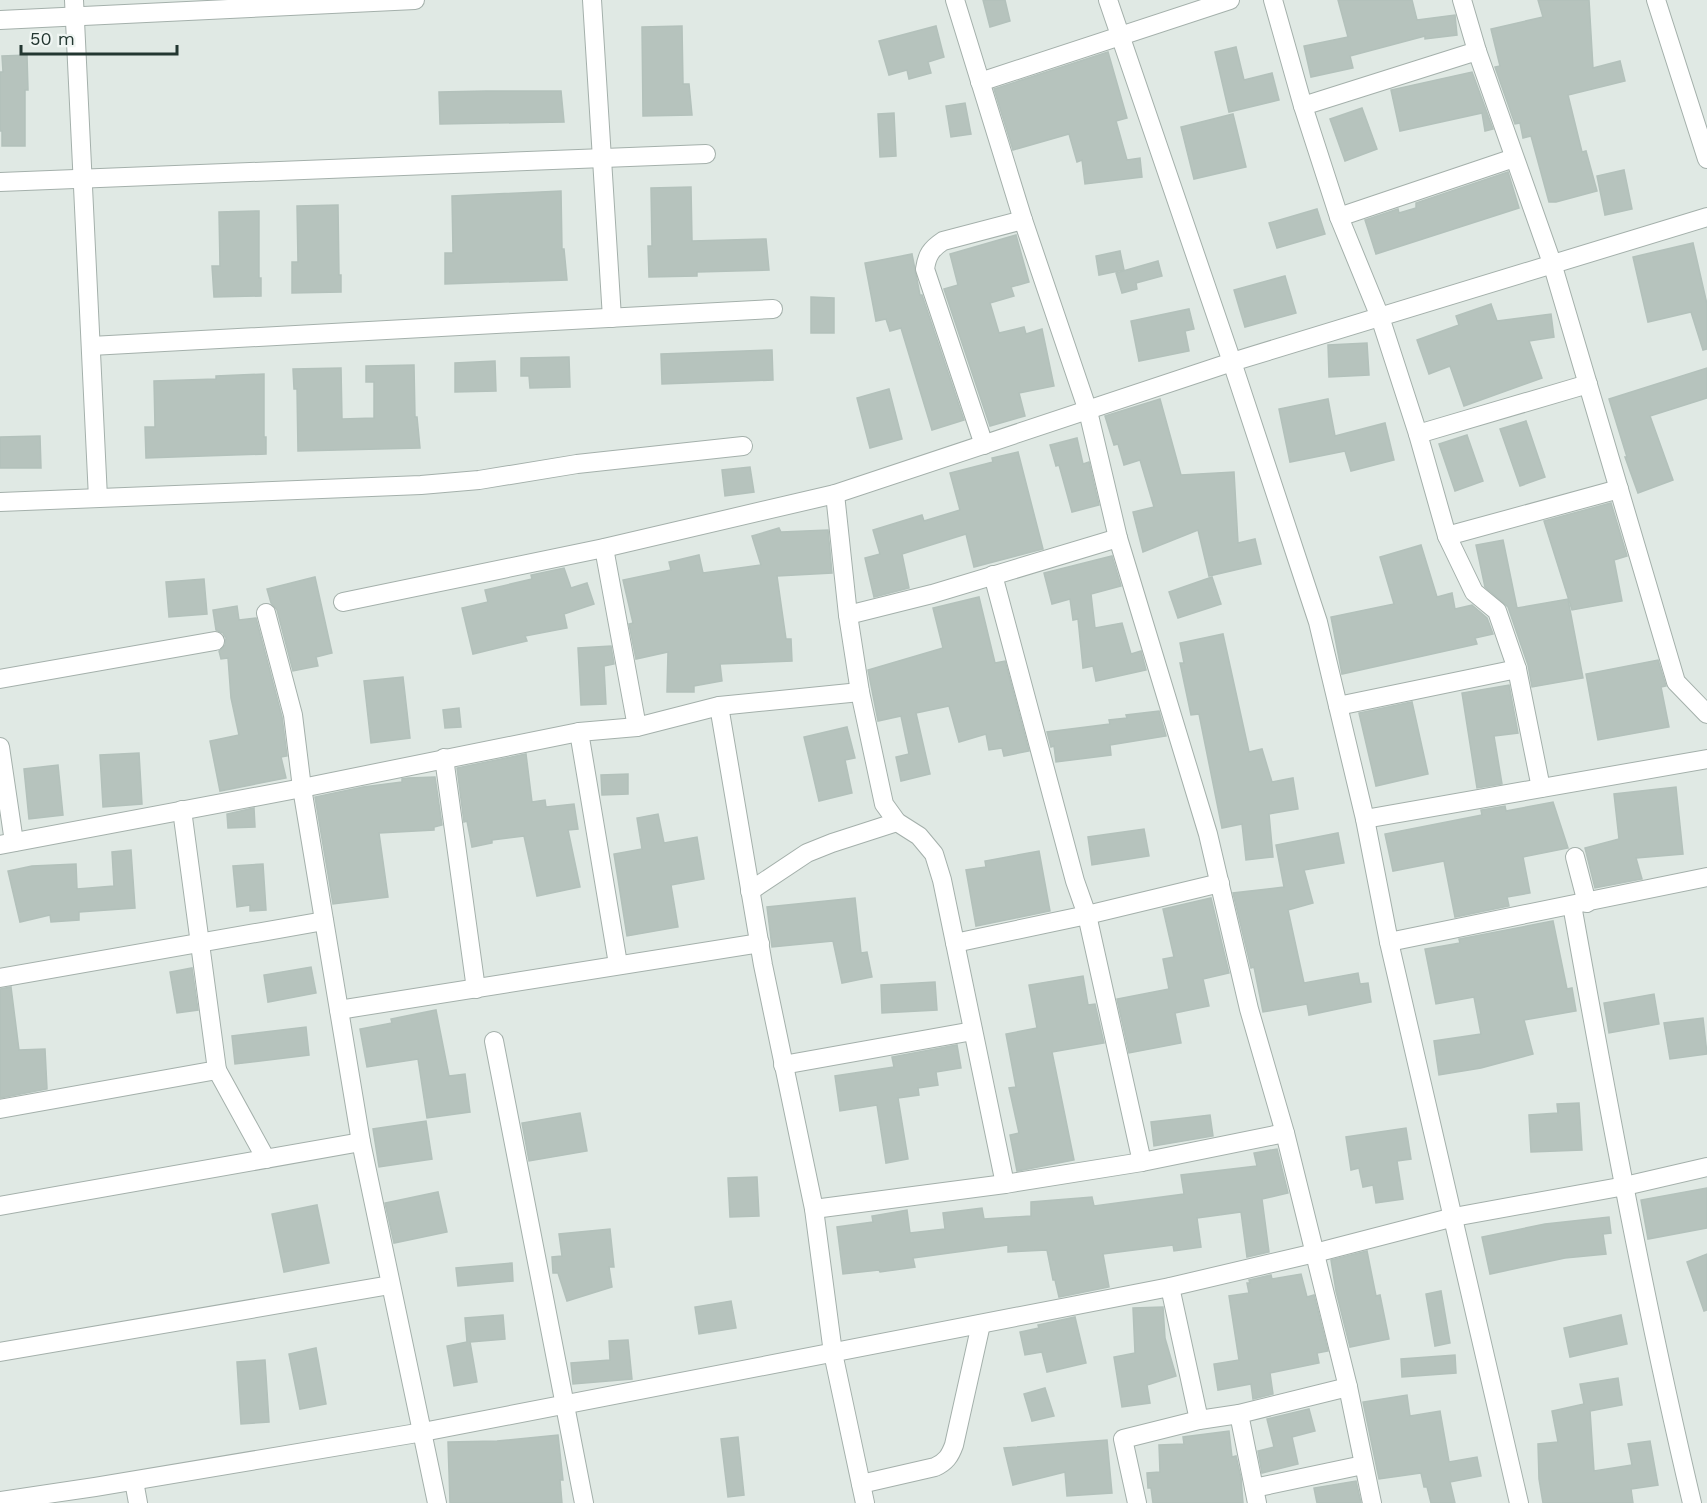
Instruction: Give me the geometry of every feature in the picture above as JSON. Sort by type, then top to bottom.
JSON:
[{"type":"street","points":[[0,20],[75,8],[415,0]]},
{"type":"street","points":[[592,0],[612,318]]},
{"type":"street","points":[[955,0],[1023,220],[1088,411],[1118,538],[1208,834],[1250,1009],[1285,1133],[1348,1387],[1372,1503]]},
{"type":"street","points":[[1108,0],[1318,622],[1365,819],[1389,942],[1520,1503]]},
{"type":"street","points":[[980,82],[1230,0]]},
{"type":"street","points":[[1273,0],[1303,106],[1339,217],[1380,317],[1418,434],[1447,536],[1474,592],[1497,611],[1517,669],[1541,788]]},
{"type":"street","points":[[1462,0],[1477,51],[1552,263],[1676,682],[1707,714]]},
{"type":"street","points":[[1656,0],[1707,159]]},
{"type":"street","points":[[75,8],[98,498]]},
{"type":"street","points":[[1303,106],[1477,51]]},
{"type":"street","points":[[0,182],[706,154]]},
{"type":"street","points":[[1339,217],[1514,158]]},
{"type":"street","points":[[343,602],[604,548],[835,494],[1232,362],[1707,217]]},
{"type":"street","points":[[984,445],[926,269],[927,257],[933,248],[943,241],[1023,220]]},
{"type":"street","points":[[91,346],[773,309]]},
{"type":"street","points":[[1418,434],[1588,384]]},
{"type":"street","points":[[0,502],[421,485],[479,480],[577,464],[744,446]]},
{"type":"street","points":[[1447,536],[1619,489]]},
{"type":"street","points":[[835,494],[848,615],[860,692],[884,804],[897,822],[919,836],[934,854],[942,880],[1005,1184]]},
{"type":"street","points":[[848,615],[932,594],[1118,538]]},
{"type":"street","points":[[604,548],[637,727]]},
{"type":"street","points":[[993,575],[1075,881],[1087,915],[1142,1162]]},
{"type":"street","points":[[266,614],[293,715],[302,788],[361,1142],[437,1503]]},
{"type":"street","points":[[0,679],[215,640]]},
{"type":"street","points":[[1338,706],[1517,669]]},
{"type":"street","points":[[0,747],[7,843],[302,788],[579,732],[637,727],[719,706],[860,692]]},
{"type":"street","points":[[719,706],[750,891],[783,1065],[814,1209],[833,1353],[865,1503]]},
{"type":"street","points":[[579,732],[618,964]]},
{"type":"street","points":[[444,758],[476,989]]},
{"type":"street","points":[[1365,819],[1707,759]]},
{"type":"street","points":[[182,810],[217,1070],[266,1159]]},
{"type":"street","points":[[750,891],[807,853],[897,822]]},
{"type":"street","points":[[1575,857],[1579,904],[1624,1186],[1660,1368],[1692,1503]]},
{"type":"street","points":[[1389,942],[1707,877]]},
{"type":"street","points":[[955,943],[1087,915],[1220,883]]},
{"type":"street","points":[[0,978],[324,921]]},
{"type":"street","points":[[339,1010],[760,943]]},
{"type":"street","points":[[783,1065],[973,1031]]},
{"type":"street","points":[[494,1041],[584,1503]]},
{"type":"street","points":[[0,1109],[217,1070]]},
{"type":"street","points":[[814,1209],[1005,1184],[1142,1162],[1285,1133]]},
{"type":"street","points":[[0,1206],[361,1142]]},
{"type":"street","points":[[0,1501],[423,1432],[833,1353],[1170,1287],[1454,1217],[1624,1186],[1707,1167]]},
{"type":"street","points":[[0,1352],[390,1285]]},
{"type":"street","points":[[1170,1287],[1199,1420]]},
{"type":"street","points":[[861,1484],[935,1467],[943,1464],[949,1457],[954,1445],[981,1324]]},
{"type":"street","points":[[1137,1503],[1123,1439],[1348,1387]]},
{"type":"street","points":[[1239,1414],[1256,1496],[1363,1465]]},
{"type":"street","points":[[134,1480],[138,1503]]},
{"type":"building","points":[[983,0],[1005,0],[1010,21],[990,27]]},
{"type":"building","points":[[1338,0],[1412,0],[1417,20],[1455,15],[1457,35],[1425,39],[1425,36],[1350,56],[1353,68],[1311,77],[1304,46],[1348,37]]},
{"type":"building","points":[[1538,0],[1589,0],[1593,68],[1620,61],[1625,81],[1568,95],[1582,152],[1586,151],[1597,191],[1556,202],[1549,202],[1531,136],[1523,138],[1520,123],[1515,124],[1495,67],[1500,66],[1491,29],[1543,17]]},
{"type":"building","points":[[682,26],[683,84],[689,84],[692,115],[643,116],[642,27]]},
{"type":"building","points":[[936,26],[944,57],[928,62],[931,73],[909,79],[907,70],[889,75],[879,41]]},
{"type":"building","points":[[1236,47],[1244,80],[1272,73],[1279,100],[1229,112],[1215,52]]},
{"type":"building","points":[[1108,52],[1127,118],[1116,121],[1127,160],[1140,158],[1142,177],[1085,184],[1082,160],[1077,162],[1069,134],[1013,150],[994,89]]},
{"type":"building","points":[[27,55],[25,146],[2,146],[0,72],[3,72],[2,56]]},
{"type":"building","points":[[1472,72],[1493,129],[1485,131],[1482,113],[1400,131],[1391,90]]},
{"type":"building","points":[[561,91],[564,122],[440,124],[439,92]]},
{"type":"building","points":[[965,103],[971,134],[951,137],[946,106]]},
{"type":"building","points":[[1362,108],[1377,149],[1345,161],[1330,119]]},
{"type":"building","points":[[894,113],[896,156],[880,157],[878,114]]},
{"type":"building","points":[[1233,114],[1246,167],[1194,179],[1181,127]]},
{"type":"building","points":[[1624,170],[1632,209],[1605,215],[1597,176]]},
{"type":"building","points":[[1508,172],[1519,208],[1376,254],[1365,220],[1398,209],[1399,213],[1416,208],[1416,203]]},
{"type":"building","points":[[691,187],[692,241],[766,239],[769,270],[697,272],[697,276],[649,277],[648,246],[652,246],[651,188]]},
{"type":"building","points":[[561,191],[562,249],[564,249],[567,280],[445,284],[445,253],[453,253],[452,196]]},
{"type":"building","points":[[338,205],[341,292],[292,293],[292,262],[298,262],[297,206]]},
{"type":"building","points":[[1317,209],[1325,234],[1277,248],[1269,223]]},
{"type":"building","points":[[259,211],[261,296],[214,297],[212,266],[220,266],[219,212]]},
{"type":"building","points":[[1016,235],[1029,282],[1011,287],[1014,296],[990,303],[999,333],[1024,327],[1026,334],[1042,329],[1054,386],[1019,393],[1025,416],[990,426],[944,289],[958,285],[950,254]]},
{"type":"building","points":[[1693,243],[1707,304],[1707,349],[1703,350],[1691,312],[1648,322],[1633,257]]},
{"type":"building","points":[[1120,251],[1124,270],[1099,275],[1096,256]]},
{"type":"building","points":[[912,254],[920,295],[922,295],[964,420],[932,430],[901,328],[890,331],[886,319],[876,321],[865,263]]},
{"type":"building","points":[[1158,261],[1162,276],[1136,283],[1137,289],[1122,293],[1116,273]]},
{"type":"building","points":[[1285,276],[1296,313],[1245,327],[1234,290]]},
{"type":"building","points":[[811,297],[834,298],[834,333],[811,333]]},
{"type":"building","points":[[1491,304],[1497,321],[1551,314],[1554,337],[1529,341],[1542,378],[1464,406],[1450,366],[1429,374],[1417,340],[1459,325],[1456,316]]},
{"type":"building","points":[[1189,309],[1194,329],[1185,331],[1189,351],[1139,361],[1131,321]]},
{"type":"building","points":[[1367,343],[1369,375],[1329,377],[1328,345]]},
{"type":"building","points":[[772,350],[773,380],[662,384],[661,354]]},
{"type":"building","points":[[569,357],[570,387],[530,388],[529,376],[521,376],[521,358]]},
{"type":"building","points":[[495,361],[496,391],[455,392],[455,363]]},
{"type":"building","points":[[414,365],[415,417],[417,417],[420,448],[298,451],[297,389],[294,389],[293,369],[341,368],[342,419],[374,418],[374,382],[366,382],[366,366]]},
{"type":"building","points":[[1707,368],[1707,398],[1650,416],[1673,480],[1638,493],[1625,457],[1627,457],[1609,399]]},
{"type":"building","points":[[264,374],[266,454],[146,458],[145,427],[155,427],[154,381],[216,379],[216,376]]},
{"type":"building","points":[[889,389],[902,439],[870,448],[857,398]]},
{"type":"building","points":[[1160,399],[1181,475],[1234,472],[1238,543],[1255,539],[1261,564],[1209,576],[1198,530],[1143,552],[1133,512],[1154,507],[1140,460],[1124,465],[1118,444],[1114,445],[1105,416]]},
{"type":"building","points":[[1328,399],[1335,436],[1385,423],[1394,460],[1351,471],[1345,451],[1290,462],[1279,409]]},
{"type":"building","points":[[1526,421],[1545,477],[1520,486],[1500,429]]},
{"type":"building","points":[[1467,435],[1483,481],[1455,491],[1439,444]]},
{"type":"building","points":[[40,436],[41,468],[0,468],[0,437]]},
{"type":"building","points":[[1077,438],[1083,464],[1089,462],[1099,505],[1072,512],[1059,465],[1056,466],[1050,445]]},
{"type":"building","points":[[1018,452],[1043,549],[974,567],[966,534],[902,554],[909,588],[874,597],[865,558],[880,554],[873,530],[922,515],[924,521],[960,510],[950,473],[993,462],[992,458]]},
{"type":"building","points":[[750,467],[754,492],[725,496],[722,470]]},
{"type":"building","points":[[1611,503],[1627,556],[1614,560],[1622,601],[1572,610],[1544,521]]},
{"type":"building","points":[[779,528],[781,532],[828,530],[832,573],[777,576],[786,639],[791,639],[792,661],[720,664],[722,681],[694,686],[694,692],[667,692],[668,652],[636,659],[629,624],[633,623],[623,580],[671,570],[669,562],[699,555],[703,573],[761,565],[752,536]]},
{"type":"building","points":[[1503,540],[1517,608],[1568,599],[1583,678],[1532,687],[1528,665],[1508,607],[1485,587],[1476,545]]},
{"type":"building","points":[[1421,545],[1437,597],[1452,593],[1455,609],[1472,605],[1487,618],[1493,634],[1475,638],[1477,644],[1342,674],[1331,617],[1394,604],[1380,557]]},
{"type":"building","points":[[1112,556],[1121,586],[1091,594],[1095,628],[1122,623],[1131,654],[1141,651],[1146,670],[1096,681],[1093,666],[1083,668],[1078,619],[1073,620],[1070,599],[1052,604],[1044,573]]},
{"type":"building","points":[[564,568],[571,588],[587,583],[594,604],[564,614],[567,628],[525,636],[527,641],[473,654],[462,608],[488,602],[485,590],[532,579],[531,575]]},
{"type":"building","points":[[315,577],[332,653],[316,657],[318,666],[293,671],[277,610],[271,603],[267,589]]},
{"type":"building","points":[[1212,577],[1221,604],[1178,618],[1169,592]]},
{"type":"building","points":[[204,579],[207,614],[169,617],[166,582]]},
{"type":"building","points":[[979,597],[995,663],[1005,661],[1029,751],[1004,756],[1002,748],[989,750],[986,734],[959,742],[949,706],[916,713],[930,774],[901,781],[896,757],[909,754],[901,716],[878,721],[868,670],[943,648],[933,608]]},
{"type":"building","points":[[237,606],[239,620],[256,618],[282,717],[287,756],[281,757],[286,778],[220,791],[210,741],[239,735],[231,698],[228,658],[221,659],[219,651],[225,645],[226,638],[223,633],[216,630],[213,610]]},
{"type":"building","points":[[1223,634],[1249,752],[1262,749],[1272,782],[1293,778],[1298,809],[1269,814],[1273,857],[1246,860],[1242,824],[1222,828],[1199,714],[1191,715],[1180,663],[1184,663],[1180,643]]},
{"type":"building","points":[[611,646],[614,664],[604,666],[606,704],[581,705],[578,648]]},
{"type":"building","points":[[1658,660],[1666,686],[1661,687],[1669,727],[1598,740],[1586,674]]},
{"type":"building","points":[[403,677],[410,738],[371,743],[364,681]]},
{"type":"building","points":[[1509,685],[1518,733],[1494,736],[1502,784],[1477,788],[1462,693]]},
{"type":"building","points":[[1412,702],[1428,774],[1376,786],[1359,713]]},
{"type":"building","points":[[459,708],[461,727],[445,728],[443,710]]},
{"type":"building","points":[[1159,711],[1166,736],[1110,745],[1111,755],[1056,762],[1054,746],[1051,747],[1047,732],[1110,724],[1109,720],[1127,718],[1126,715]]},
{"type":"building","points":[[847,727],[855,758],[845,760],[852,793],[819,801],[804,737]]},
{"type":"building","points":[[139,753],[142,804],[103,807],[100,755]]},
{"type":"building","points":[[526,754],[532,802],[545,800],[546,807],[574,804],[578,829],[568,830],[580,887],[537,896],[524,836],[492,840],[492,843],[472,847],[467,821],[464,822],[457,768]]},
{"type":"building","points":[[58,765],[63,815],[29,819],[24,769]]},
{"type":"building","points":[[628,774],[628,794],[602,795],[601,775]]},
{"type":"building","points":[[435,777],[442,825],[434,827],[434,830],[379,833],[388,897],[333,904],[315,797],[402,782],[402,779],[408,778]]},
{"type":"building","points":[[1676,787],[1683,854],[1636,858],[1642,879],[1595,888],[1585,848],[1619,839],[1614,794]]},
{"type":"building","points":[[1553,802],[1568,848],[1523,857],[1530,893],[1507,897],[1509,906],[1455,917],[1444,861],[1393,871],[1385,834],[1482,815],[1481,810],[1505,806],[1506,811]]},
{"type":"building","points":[[254,808],[255,827],[228,828],[227,814]]},
{"type":"building","points":[[658,814],[664,843],[697,837],[704,879],[671,885],[678,927],[627,936],[614,854],[642,849],[637,818]]},
{"type":"building","points":[[1144,829],[1149,856],[1092,865],[1088,837]]},
{"type":"building","points":[[1338,833],[1344,863],[1304,870],[1313,903],[1288,910],[1304,983],[1358,973],[1360,984],[1368,983],[1371,1002],[1309,1015],[1307,1004],[1263,1012],[1254,967],[1251,968],[1233,893],[1284,887],[1276,845]]},
{"type":"building","points":[[131,850],[135,908],[79,912],[79,920],[51,922],[50,915],[20,922],[8,871],[32,866],[76,864],[77,889],[114,886],[112,852]]},
{"type":"building","points":[[1039,851],[1050,911],[976,926],[966,870],[986,867],[985,861]]},
{"type":"building","points":[[263,864],[266,910],[250,911],[250,905],[237,907],[233,866]]},
{"type":"building","points":[[855,898],[861,953],[867,952],[872,977],[842,983],[833,941],[772,947],[767,907]]},
{"type":"building","points":[[1211,898],[1229,973],[1203,979],[1209,1006],[1175,1013],[1181,1043],[1129,1053],[1117,999],[1169,989],[1163,959],[1174,957],[1163,909]]},
{"type":"building","points":[[1553,921],[1567,989],[1572,988],[1576,1011],[1524,1020],[1533,1054],[1481,1068],[1439,1075],[1434,1041],[1481,1034],[1474,997],[1436,1004],[1425,949],[1460,943],[1459,939]]},
{"type":"building","points":[[311,967],[316,993],[268,1002],[264,975]]},
{"type":"building","points":[[192,968],[198,1010],[177,1013],[170,972]]},
{"type":"building","points":[[1083,976],[1088,1005],[1095,1004],[1104,1043],[1052,1052],[1074,1160],[1017,1171],[1010,1135],[1019,1133],[1009,1088],[1016,1087],[1006,1034],[1037,1028],[1029,985]]},
{"type":"building","points":[[935,982],[937,1010],[882,1013],[881,985]]},
{"type":"building","points":[[11,987],[19,1050],[45,1049],[47,1089],[0,1098],[0,989]]},
{"type":"building","points":[[1654,994],[1659,1024],[1609,1033],[1604,1003]]},
{"type":"building","points":[[436,1010],[449,1076],[465,1074],[470,1112],[427,1118],[418,1059],[367,1067],[360,1029],[392,1023],[391,1019]]},
{"type":"building","points":[[1703,1018],[1707,1054],[1670,1059],[1664,1023]]},
{"type":"building","points":[[306,1027],[309,1055],[235,1064],[232,1036]]},
{"type":"building","points":[[957,1045],[961,1068],[936,1072],[938,1085],[918,1088],[919,1095],[898,1098],[908,1159],[886,1163],[877,1105],[840,1111],[835,1076],[894,1067],[892,1057]]},
{"type":"building","points":[[1579,1103],[1582,1150],[1531,1152],[1529,1115],[1558,1113],[1557,1104]]},
{"type":"building","points":[[580,1113],[587,1151],[529,1161],[522,1123]]},
{"type":"building","points":[[1210,1115],[1213,1136],[1154,1146],[1151,1122]]},
{"type":"building","points":[[426,1121],[432,1159],[379,1167],[373,1129]]},
{"type":"building","points":[[1406,1128],[1411,1159],[1397,1161],[1403,1199],[1376,1203],[1373,1185],[1363,1187],[1359,1168],[1351,1170],[1346,1137]]},
{"type":"building","points":[[1277,1149],[1288,1193],[1262,1199],[1269,1252],[1247,1257],[1241,1212],[1197,1218],[1201,1247],[1174,1251],[1173,1245],[1103,1254],[1109,1287],[1059,1297],[1047,1250],[1008,1252],[1008,1245],[913,1258],[915,1267],[843,1274],[837,1227],[873,1222],[872,1216],[907,1210],[910,1233],[945,1229],[943,1213],[982,1208],[984,1219],[1031,1216],[1031,1202],[1092,1197],[1094,1206],[1184,1194],[1181,1175],[1257,1166],[1254,1153]]},
{"type":"building","points":[[757,1177],[759,1216],[730,1217],[728,1178]]},
{"type":"building","points":[[1707,1188],[1707,1228],[1648,1239],[1641,1200]]},
{"type":"building","points":[[438,1192],[447,1232],[394,1243],[385,1203]]},
{"type":"building","points":[[317,1205],[329,1263],[284,1272],[272,1214]]},
{"type":"building","points":[[1609,1217],[1611,1233],[1603,1234],[1606,1254],[1565,1258],[1490,1274],[1482,1237],[1545,1224]]},
{"type":"building","points":[[610,1229],[614,1267],[609,1267],[612,1287],[567,1301],[558,1273],[553,1273],[552,1257],[562,1256],[559,1234]]},
{"type":"building","points":[[1367,1251],[1376,1296],[1380,1295],[1389,1339],[1350,1347],[1331,1260]]},
{"type":"building","points":[[1707,1254],[1707,1310],[1704,1311],[1687,1262]]},
{"type":"building","points":[[512,1263],[513,1281],[458,1286],[456,1268]]},
{"type":"building","points":[[1301,1274],[1307,1297],[1314,1295],[1328,1351],[1317,1353],[1319,1363],[1270,1373],[1273,1394],[1253,1399],[1251,1384],[1218,1390],[1214,1364],[1239,1360],[1229,1296],[1249,1293],[1247,1283],[1250,1283],[1249,1280],[1271,1275],[1272,1279]]},
{"type":"building","points":[[1441,1291],[1450,1343],[1435,1346],[1426,1294]]},
{"type":"building","points":[[731,1301],[736,1328],[699,1334],[695,1307]]},
{"type":"building","points":[[1163,1307],[1165,1338],[1176,1376],[1147,1385],[1150,1403],[1122,1407],[1114,1357],[1135,1353],[1133,1308]]},
{"type":"building","points":[[503,1315],[505,1339],[470,1342],[477,1382],[454,1386],[447,1346],[467,1342],[465,1318]]},
{"type":"building","points":[[1621,1315],[1627,1344],[1570,1357],[1564,1328]]},
{"type":"building","points":[[1075,1317],[1086,1363],[1047,1372],[1042,1352],[1025,1355],[1020,1332],[1039,1328],[1038,1325]]},
{"type":"building","points":[[628,1340],[632,1379],[573,1384],[571,1363],[610,1360],[609,1341]]},
{"type":"building","points":[[316,1348],[326,1404],[300,1409],[289,1354]]},
{"type":"building","points":[[1455,1355],[1456,1373],[1402,1377],[1401,1359]]},
{"type":"building","points":[[265,1360],[269,1422],[241,1424],[237,1362]]},
{"type":"building","points":[[1618,1378],[1622,1405],[1590,1411],[1594,1471],[1632,1465],[1628,1444],[1650,1441],[1658,1485],[1631,1489],[1633,1503],[1543,1503],[1539,1479],[1538,1444],[1558,1442],[1552,1411],[1584,1404],[1580,1384]]},
{"type":"building","points":[[1045,1388],[1054,1416],[1032,1421],[1024,1394]]},
{"type":"building","points":[[1407,1395],[1410,1416],[1440,1411],[1449,1462],[1477,1457],[1481,1476],[1450,1482],[1455,1503],[1431,1503],[1421,1473],[1379,1479],[1363,1402]]},
{"type":"building","points":[[1309,1409],[1315,1431],[1292,1437],[1298,1464],[1262,1473],[1258,1451],[1274,1447],[1267,1419]]},
{"type":"building","points":[[1229,1431],[1232,1457],[1236,1456],[1241,1478],[1243,1503],[1153,1503],[1151,1488],[1148,1488],[1147,1473],[1160,1472],[1159,1445],[1184,1444],[1183,1437]]},
{"type":"building","points":[[558,1435],[563,1480],[560,1480],[562,1503],[450,1503],[448,1442],[497,1441]]},
{"type":"building","points":[[738,1437],[744,1495],[728,1497],[721,1439]]},
{"type":"building","points":[[1107,1440],[1112,1493],[1067,1496],[1065,1472],[1013,1485],[1004,1448]]},
{"type":"building","points":[[1356,1481],[1361,1503],[1317,1503],[1314,1488]]}]
